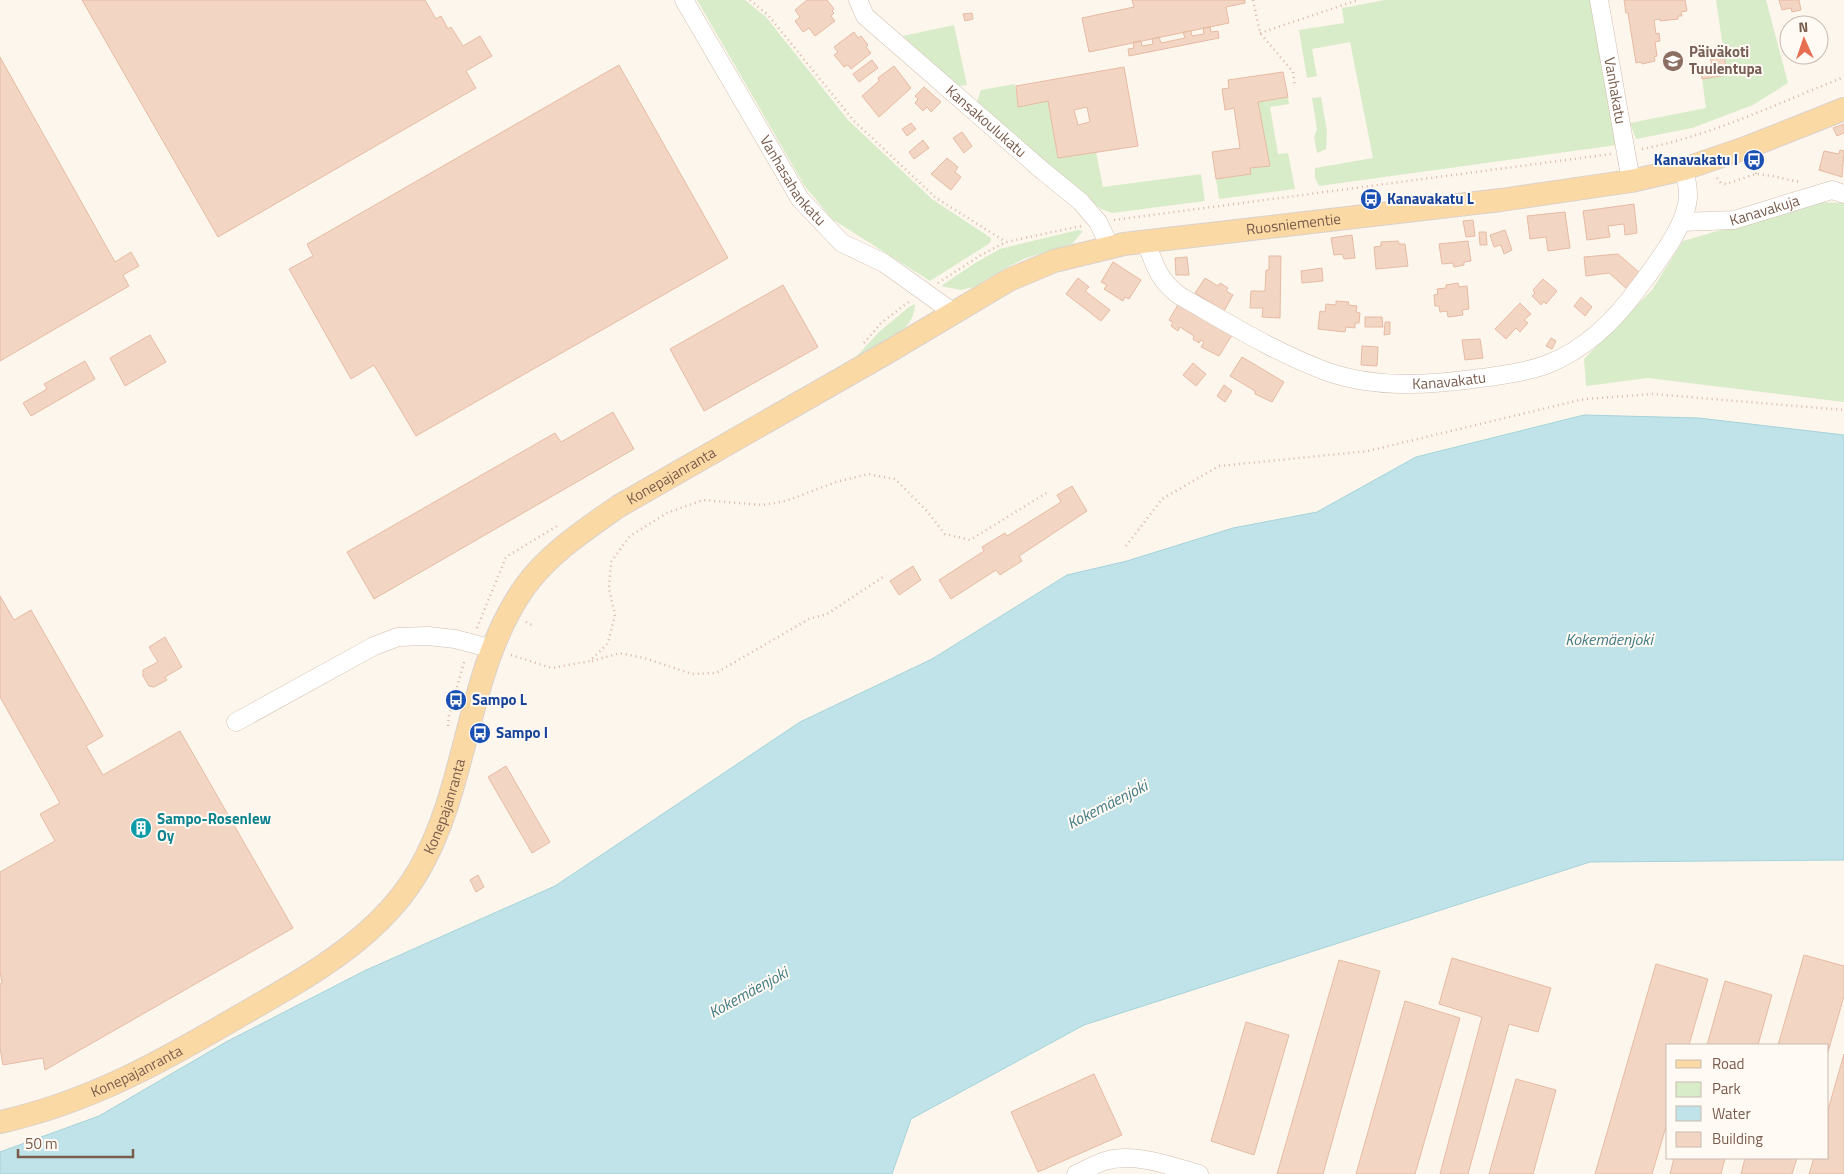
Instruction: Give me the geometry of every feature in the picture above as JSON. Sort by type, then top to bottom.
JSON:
[{"type":"main road","name":"Ruosniementie","points":[[954,313],[1009,280],[1054,261],[1110,246],[1501,200],[1631,181],[1684,169],[1711,160],[1844,109]]},
{"type":"main road","name":"Konepajanranta","points":[[0,1122],[43,1111],[90,1095],[148,1068],[284,990],[345,951],[390,910],[419,870],[435,837],[472,716],[482,645],[508,615],[525,586],[551,558],[584,531],[620,506],[954,313]]},
{"type":"street","name":"Vanhasahankatu","points":[[684,0],[800,199],[842,243],[884,263],[954,313]]},
{"type":"street","name":"Kansakoulukatu","points":[[858,0],[866,16],[1081,202],[1098,222],[1110,246]]},
{"type":"street","name":"Vanhakatu","points":[[1600,0],[1631,181]]},
{"type":"street","name":"Kanavakatu","points":[[1146,242],[1158,275],[1168,287],[1180,296],[1280,352],[1329,372],[1364,380],[1409,384],[1454,382],[1509,374],[1548,364],[1580,346],[1606,327],[1650,272],[1682,222],[1688,196],[1684,169]]},
{"type":"street","name":"Kanavakuja","points":[[1682,222],[1734,220],[1838,192]]},
{"type":"street","points":[[236,722],[374,646],[398,637],[428,636],[482,645]]},
{"type":"street","points":[[1076,1174],[1105,1161],[1124,1158],[1157,1163],[1199,1174]]},
{"type":"path","points":[[750,0],[768,15],[854,121],[936,198],[1006,242]]},
{"type":"path","points":[[1253,0],[1260,33],[1292,72],[1295,87]]},
{"type":"path","points":[[1260,33],[1358,0]]},
{"type":"path","points":[[862,345],[881,323],[906,303],[981,255],[1006,242],[1098,222],[1626,152],[1664,145],[1844,78]]},
{"type":"path","points":[[1711,160],[1716,176],[1721,183],[1726,184],[1756,174],[1838,192]]},
{"type":"path","points":[[1754,160],[1756,174]]},
{"type":"path","points":[[1126,546],[1162,499],[1219,466],[1368,451],[1584,399],[1653,394],[1844,410]]},
{"type":"path","points":[[590,661],[608,643],[615,615],[609,589],[611,562],[630,536],[667,513],[703,500],[762,504],[786,501],[836,482],[868,474],[894,479],[926,510],[945,534],[970,540],[1048,492]]},
{"type":"path","points":[[448,732],[449,714],[482,645],[506,557],[563,522]]},
{"type":"path","points":[[482,645],[552,668],[620,653],[644,658],[692,674],[716,674],[809,619],[827,614],[886,575]]},
{"type":"green space","points":[[697,0],[745,0],[766,17],[848,120],[932,199],[991,238],[990,243],[930,281],[832,219],[804,185]]},
{"type":"green space","points":[[1385,0],[1592,0],[1617,145],[1319,186],[1315,178],[1315,168],[1373,158],[1350,42],[1312,49],[1317,76],[1307,78],[1299,30],[1344,23],[1342,8]]},
{"type":"green space","points":[[1716,0],[1766,0],[1779,49],[1779,65],[1783,65],[1788,83],[1753,105],[1692,128],[1636,139],[1630,123],[1706,108],[1702,79],[1727,75]]},
{"type":"green space","points":[[954,25],[967,85],[958,86],[903,36]]},
{"type":"green space","points":[[1015,84],[1018,107],[1048,101],[1058,158],[1096,152],[1103,187],[1201,174],[1205,201],[1112,213],[1101,209],[976,104],[981,90]]},
{"type":"green space","points":[[1288,97],[1289,104],[1270,107],[1278,154],[1288,153],[1295,189],[1219,199],[1216,179],[1251,174],[1250,168],[1270,166],[1258,102]]},
{"type":"green space","points":[[1321,97],[1327,131],[1326,149],[1317,153],[1314,137],[1317,129],[1312,98]]},
{"type":"green space","points":[[1817,202],[1844,203],[1844,402],[1648,378],[1586,386],[1584,359],[1652,290],[1683,241]]},
{"type":"green space","points":[[1078,230],[1083,231],[1072,244],[1026,258],[974,287],[961,290],[941,286],[1000,249]]},
{"type":"green space","points":[[915,304],[909,323],[903,330],[877,348],[859,358],[856,357],[879,332]]},
{"type":"water","name":"Kokemäenjoki","points":[[1584,415],[1699,418],[1844,435],[1844,860],[1590,862],[1084,1025],[911,1119],[892,1174],[0,1174],[0,1152],[99,1116],[226,1042],[364,971],[555,886],[800,722],[932,659],[1067,575],[1127,561],[1233,528],[1317,512],[1416,457]]},
{"type":"building","points":[[82,0],[425,0],[436,19],[441,16],[448,29],[451,27],[463,46],[480,36],[492,56],[466,71],[476,88],[218,237]]},
{"type":"building","points":[[807,0],[827,0],[834,9],[832,11],[834,13],[831,16],[835,21],[815,36],[809,28],[803,32],[795,21],[800,17],[795,10]]},
{"type":"building","points":[[1132,0],[1245,0],[1245,3],[1226,7],[1229,23],[1089,52],[1082,18],[1134,7]]},
{"type":"building","points":[[1624,0],[1685,0],[1687,11],[1681,12],[1682,16],[1678,16],[1678,19],[1654,20],[1656,34],[1659,33],[1660,41],[1655,42],[1657,56],[1654,57],[1655,61],[1642,64],[1641,62],[1636,63]]},
{"type":"building","points":[[1779,0],[1799,0],[1801,10],[1792,12],[1791,8],[1782,10]]},
{"type":"building","points":[[972,13],[973,19],[965,21],[963,14]]},
{"type":"building","points":[[1210,27],[1211,32],[1218,31],[1219,38],[1129,56],[1128,49],[1134,48],[1133,42],[1141,41],[1142,46],[1153,44],[1152,39],[1159,37],[1161,43],[1185,38],[1183,32],[1191,31],[1192,36],[1204,34],[1203,28]]},
{"type":"building","points":[[854,32],[858,38],[861,36],[871,53],[851,69],[848,65],[844,67],[834,55],[838,52],[834,47]]},
{"type":"building","points":[[1723,47],[1727,75],[1702,79],[1701,69],[1712,67],[1709,49]]},
{"type":"building","points":[[0,57],[115,262],[131,252],[139,266],[123,275],[129,286],[0,361]]},
{"type":"building","points":[[872,60],[878,68],[859,82],[853,74]]},
{"type":"building","points":[[619,65],[728,258],[416,436],[374,365],[351,379],[289,269],[313,256],[307,244]]},
{"type":"building","points":[[894,66],[911,88],[879,117],[862,96],[879,81],[878,78]]},
{"type":"building","points":[[1124,67],[1138,146],[1058,158],[1048,101],[1018,107],[1016,86]],"holes":[[[1087,107],[1090,122],[1078,125],[1074,110]]]},
{"type":"building","points":[[1283,72],[1288,97],[1258,102],[1270,166],[1250,168],[1251,174],[1216,179],[1212,152],[1240,148],[1234,108],[1225,110],[1222,89],[1229,88],[1228,80]]},
{"type":"building","points":[[924,87],[941,102],[931,112],[927,107],[923,111],[915,103],[918,99],[915,96]]},
{"type":"building","points":[[911,123],[916,129],[907,136],[902,129]]},
{"type":"building","points":[[1844,124],[1844,133],[1837,136],[1833,128]]},
{"type":"building","points":[[962,132],[972,146],[964,153],[953,138]]},
{"type":"building","points":[[923,140],[929,148],[914,159],[909,152]]},
{"type":"building","points":[[1840,150],[1844,151],[1842,177],[1819,170],[1824,151],[1839,154]]},
{"type":"building","points":[[947,158],[958,167],[955,172],[961,177],[951,190],[931,174]]},
{"type":"building","points":[[1634,204],[1637,233],[1625,235],[1624,224],[1608,226],[1610,237],[1587,240],[1583,211]]},
{"type":"building","points":[[1565,212],[1570,248],[1548,251],[1546,237],[1530,239],[1527,216]]},
{"type":"building","points":[[1473,220],[1475,236],[1466,237],[1463,221]]},
{"type":"building","points":[[1505,230],[1512,250],[1504,254],[1501,245],[1494,247],[1490,235]]},
{"type":"building","points":[[1479,232],[1486,232],[1487,245],[1480,245]]},
{"type":"building","points":[[1352,235],[1355,258],[1344,259],[1342,254],[1334,255],[1331,238]]},
{"type":"building","points":[[1398,241],[1399,244],[1405,244],[1408,266],[1376,269],[1374,247],[1381,246],[1381,242]]},
{"type":"building","points":[[1468,241],[1471,261],[1454,267],[1453,263],[1442,264],[1439,244]]},
{"type":"building","points":[[1618,254],[1640,273],[1627,289],[1609,273],[1586,276],[1584,257]]},
{"type":"building","points":[[1269,256],[1281,256],[1280,318],[1262,317],[1263,308],[1250,308],[1251,291],[1265,291],[1266,270],[1269,270]]},
{"type":"building","points":[[1187,257],[1189,275],[1176,275],[1175,258]]},
{"type":"building","points":[[1113,262],[1141,280],[1129,299],[1125,297],[1123,301],[1104,289],[1107,285],[1101,282]]},
{"type":"building","points":[[1322,268],[1323,281],[1302,283],[1301,271]]},
{"type":"building","points":[[1078,278],[1089,287],[1085,291],[1110,310],[1101,321],[1066,294]]},
{"type":"building","points":[[1205,278],[1218,286],[1220,283],[1228,288],[1226,291],[1233,295],[1224,311],[1195,293]]},
{"type":"building","points":[[1543,279],[1557,291],[1546,304],[1544,301],[1541,305],[1532,296],[1535,293],[1533,290]]},
{"type":"building","points":[[1458,283],[1459,287],[1467,286],[1469,309],[1462,310],[1463,315],[1448,317],[1447,311],[1440,312],[1439,306],[1435,306],[1434,295],[1438,294],[1437,289],[1446,288],[1446,285]]},
{"type":"building","points":[[783,285],[818,347],[704,411],[670,349]]},
{"type":"building","points":[[1581,297],[1592,307],[1585,316],[1574,306]]},
{"type":"building","points":[[1336,301],[1349,302],[1348,305],[1357,306],[1356,312],[1360,313],[1359,323],[1355,323],[1355,328],[1346,327],[1345,332],[1318,329],[1320,311],[1325,312],[1326,304],[1336,305]]},
{"type":"building","points":[[1179,303],[1232,335],[1219,356],[1201,347],[1204,342],[1201,340],[1199,343],[1193,339],[1194,336],[1180,327],[1178,331],[1171,326],[1173,322],[1169,320]]},
{"type":"building","points":[[1520,303],[1531,314],[1524,320],[1528,323],[1520,332],[1516,328],[1506,339],[1495,329]]},
{"type":"building","points":[[1365,317],[1382,317],[1383,327],[1365,327]]},
{"type":"building","points":[[1385,322],[1390,322],[1390,334],[1384,335]]},
{"type":"building","points":[[150,335],[166,362],[125,386],[110,358]]},
{"type":"building","points":[[1551,338],[1556,341],[1552,349],[1546,346]]},
{"type":"building","points":[[1480,339],[1483,358],[1465,360],[1462,340]]},
{"type":"building","points":[[1362,346],[1378,347],[1377,366],[1361,365]]},
{"type":"building","points":[[1242,357],[1284,382],[1272,402],[1255,394],[1255,391],[1230,376]]},
{"type":"building","points":[[85,361],[95,379],[31,416],[23,403],[47,389],[44,384]]},
{"type":"building","points":[[1193,363],[1206,374],[1196,386],[1183,375]]},
{"type":"building","points":[[1224,385],[1232,391],[1225,402],[1217,396]]},
{"type":"building","points":[[613,412],[634,449],[374,599],[347,552],[555,433],[561,442]]},
{"type":"building","points":[[1072,486],[1087,511],[1019,556],[1022,561],[1000,575],[996,570],[951,599],[939,580],[984,551],[982,547],[1005,533],[1007,536],[1061,502],[1057,495]]},
{"type":"building","points":[[913,566],[921,580],[899,595],[890,581]]},
{"type":"building","name":"Sampo-Rosenlew Oy","points":[[0,596],[14,620],[31,610],[103,736],[86,746],[103,775],[180,731],[293,928],[45,1070],[43,1058],[3,1065],[0,1048],[0,984],[2,983],[0,972],[0,872],[55,841],[40,814],[60,803],[0,697]]},
{"type":"building","points":[[165,637],[182,667],[165,677],[167,680],[154,687],[149,686],[143,676],[143,670],[158,662],[149,647]]},
{"type":"building","points":[[506,766],[550,842],[532,853],[488,777]]},
{"type":"building","points":[[478,875],[484,887],[476,892],[470,880]]},
{"type":"building","points":[[1804,955],[1844,966],[1844,996],[1829,1048],[1829,1044],[1778,1044]]},
{"type":"building","points":[[1452,958],[1551,988],[1538,1032],[1509,1024],[1468,1174],[1440,1174],[1482,1017],[1439,1004]]},
{"type":"building","points":[[1339,960],[1380,971],[1323,1174],[1277,1174]]},
{"type":"building","points":[[1656,964],[1708,979],[1689,1044],[1666,1044],[1666,1127],[1652,1174],[1595,1174]]},
{"type":"building","points":[[1725,981],[1772,995],[1758,1044],[1707,1044]]},
{"type":"building","points":[[1405,1001],[1460,1018],[1415,1174],[1356,1174]]},
{"type":"building","points":[[1246,1022],[1289,1035],[1254,1155],[1211,1141]]},
{"type":"building","points":[[1844,1054],[1844,1174],[1809,1174],[1814,1159],[1829,1159],[1829,1106]]},
{"type":"building","points":[[1094,1074],[1122,1135],[1038,1172],[1011,1112]]},
{"type":"building","points":[[1516,1079],[1556,1090],[1533,1174],[1489,1174]]},
{"type":"building","points":[[1674,1159],[1725,1159],[1721,1174],[1670,1174]]},
{"type":"building","points":[[1745,1159],[1797,1159],[1792,1174],[1741,1174]]},
{"type":"place","name":"Päiväkoti Tuulentupa","points":[[1673,61]]},
{"type":"place","name":"Kanavakatu I","points":[[1754,160]]},
{"type":"place","name":"Kanavakatu L","points":[[1371,199]]},
{"type":"place","name":"Sampo L","points":[[456,700]]},
{"type":"place","name":"Sampo I","points":[[480,733]]},
{"type":"place","name":"Sampo-Rosenlew Oy","points":[[141,828]]}]
